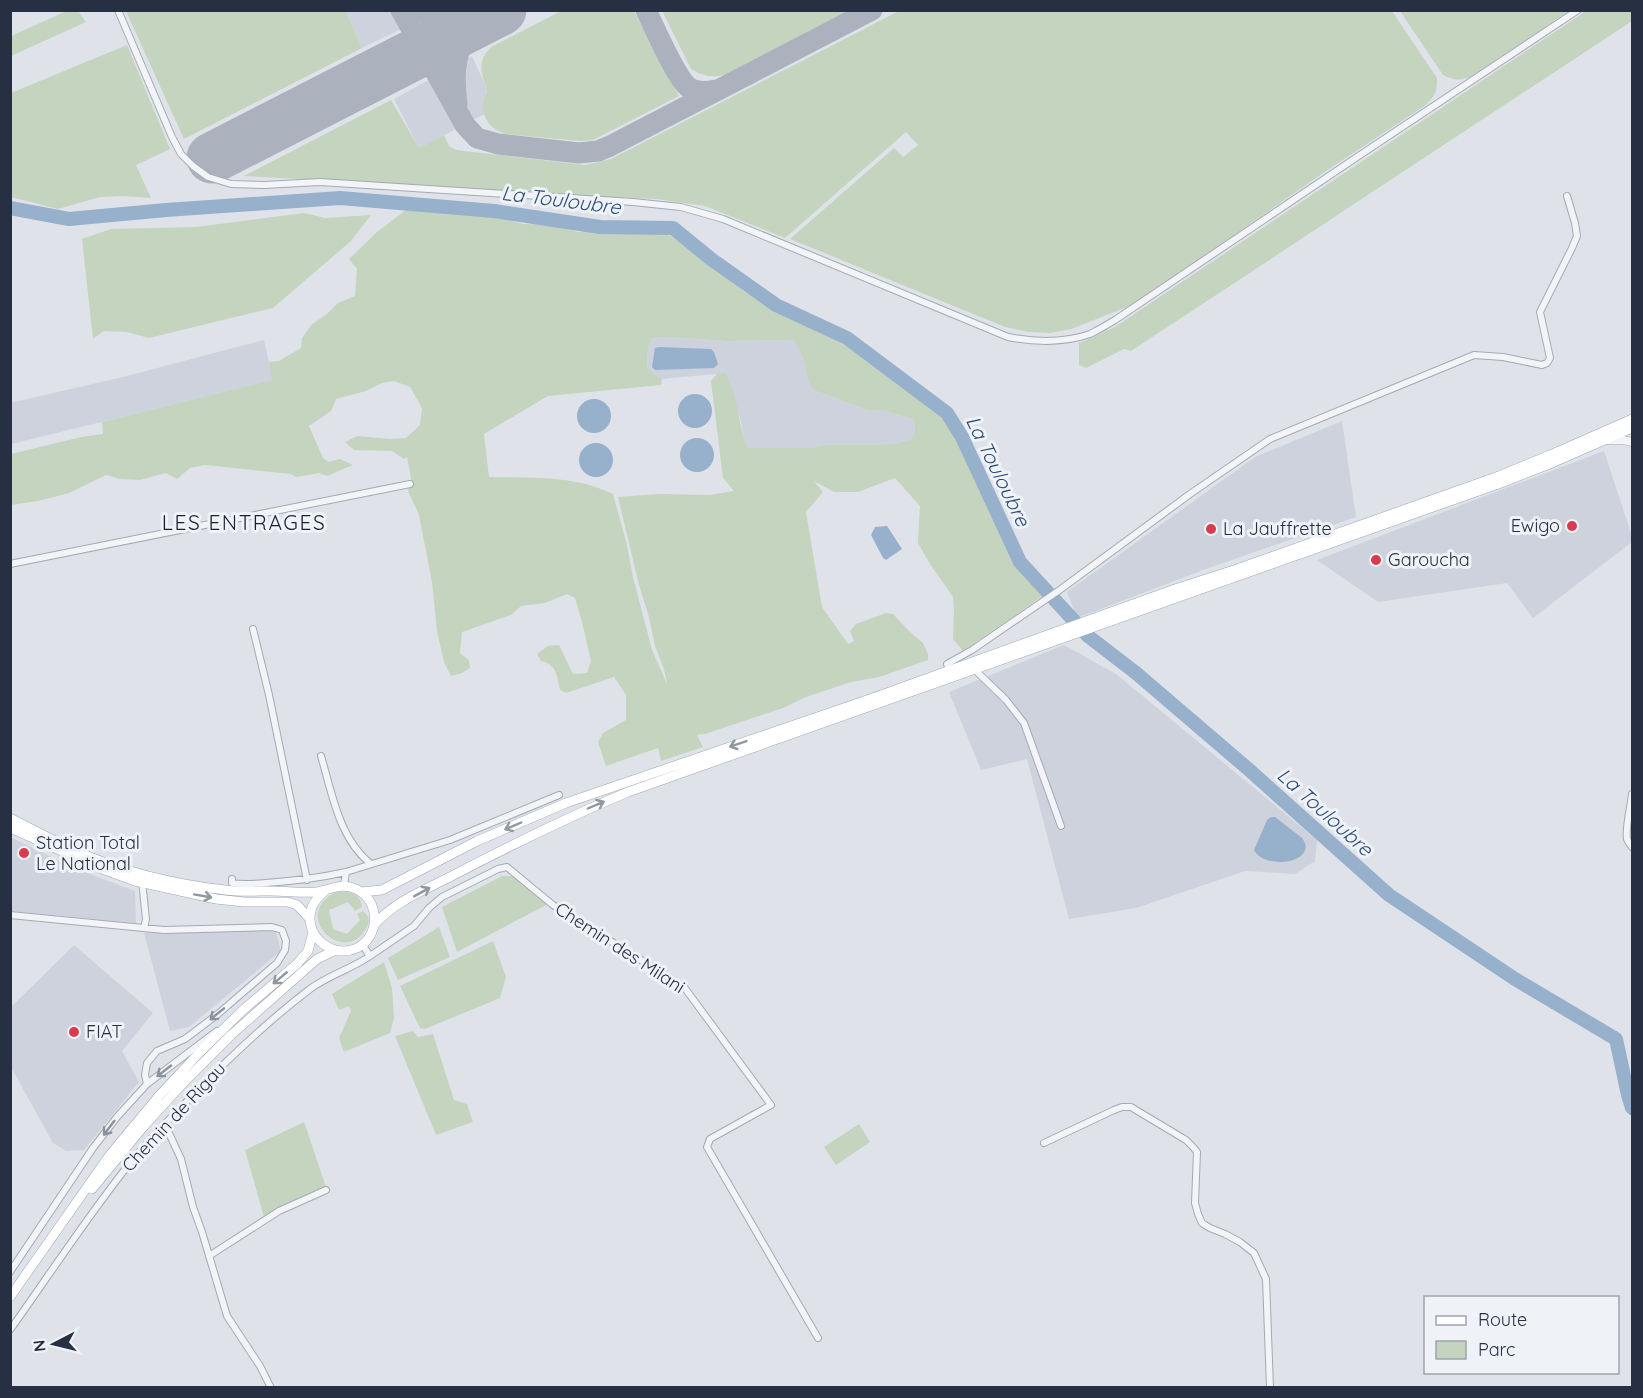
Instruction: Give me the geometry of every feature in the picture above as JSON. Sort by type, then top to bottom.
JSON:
[{"type":"main road","points":[[374,925],[388,910],[504,848],[628,792],[1070,631],[1199,580],[1237,569],[1499,476],[1632,419]]},
{"type":"main road","points":[[1094,622],[1501,483],[1604,441],[1632,433]]},
{"type":"main road","points":[[361,892],[382,890],[477,841],[566,803],[951,673]]},
{"type":"main road","points":[[10,818],[77,851],[142,878],[228,891],[316,892],[335,886],[353,887],[368,898],[375,916],[368,939],[362,944],[350,950],[336,950],[322,944],[313,932],[310,919],[312,907],[317,897],[326,890]]},
{"type":"main road","points":[[10,828],[102,869],[216,899],[244,902],[288,902],[297,905],[310,919]]},
{"type":"main road","points":[[10,1297],[109,1156],[158,1097],[201,1051],[243,1010],[297,964],[308,951],[313,932]]},
{"type":"main road","points":[[70,1212],[144,1126],[231,1035],[317,959],[336,950]]},
{"type":"street","points":[[118,10],[181,154],[208,177],[231,184],[320,182],[681,207],[723,219],[1008,337],[1048,341],[1089,334],[1115,320],[1578,10]]},
{"type":"street","points":[[951,673],[947,664],[972,650],[1061,589],[1190,494],[1270,439],[1474,355],[1503,357],[1542,365],[1547,363],[1550,358],[1540,312],[1577,236],[1567,196]]},
{"type":"street","points":[[10,564],[410,484]]},
{"type":"street","points":[[253,629],[307,880]]},
{"type":"street","points":[[973,665],[1024,723],[1061,826]]},
{"type":"street","points":[[321,756],[344,832],[360,856],[370,864]]},
{"type":"street","points":[[1632,794],[1630,817],[1627,822],[1627,840],[1632,847]]},
{"type":"street","points":[[232,879],[232,883],[240,884],[307,880],[346,872],[450,840],[559,795]]},
{"type":"street","name":"Chemin des Milani","points":[[370,956],[414,926],[442,897],[498,869],[507,867],[553,905],[684,987],[771,1105],[710,1138],[707,1147],[818,1338]]},
{"type":"street","points":[[344,886],[346,872]]},
{"type":"street","points":[[142,878],[146,919],[144,928]]},
{"type":"street","points":[[10,915],[164,930],[272,927],[282,930],[286,941],[285,950],[277,963],[185,1039],[157,1051],[147,1063],[145,1075],[147,1084]]},
{"type":"street","points":[[362,944],[370,956]]},
{"type":"street","name":"Chemin de Rigau","points":[[10,1330],[78,1231],[131,1162],[163,1125],[226,1060],[274,1018],[326,978],[359,964],[370,956]]},
{"type":"street","points":[[10,1272],[73,1177],[117,1117],[147,1084],[243,1010]]},
{"type":"street","points":[[1044,1143],[1114,1110],[1131,1107],[1193,1147],[1197,1152],[1195,1203],[1197,1214],[1202,1223],[1240,1242],[1254,1253],[1266,1280],[1270,1388]]},
{"type":"street","points":[[163,1125],[181,1159],[193,1207],[227,1316],[272,1388]]},
{"type":"street","points":[[209,1256],[279,1211],[326,1190]]},
{"type":"shaded area","points":[[346,11],[438,11],[362,48]]},
{"type":"shaded area","points":[[472,56],[487,89],[484,99],[485,114],[419,148],[394,99]]},
{"type":"shaded area","points":[[652,338],[726,341],[793,340],[801,348],[813,390],[871,411],[881,410],[914,419],[915,432],[910,440],[895,444],[748,448],[726,373],[662,379],[647,369],[648,347]]},
{"type":"shaded area","points":[[264,340],[273,380],[11,444],[10,403],[123,377]]},
{"type":"shaded area","points":[[1342,421],[1356,517],[1206,569],[1077,618],[1067,592],[1255,457]]},
{"type":"shaded area","points":[[1604,451],[1632,542],[1533,618],[1507,583],[1378,602],[1317,560]]},
{"type":"shaded area","points":[[1064,645],[1116,674],[1317,840],[1315,861],[1295,874],[1245,871],[1136,908],[1069,919],[1027,759],[981,770],[949,692]]},
{"type":"shaded area","points":[[10,837],[74,868],[135,891],[136,923],[11,911]]},
{"type":"shaded area","points":[[275,928],[281,951],[189,1027],[170,1031],[144,933]]},
{"type":"shaded area","name":"FIAT","points":[[74,945],[153,1013],[122,1051],[139,1082],[84,1150],[66,1151],[53,1143],[11,1067],[10,1008]]},
{"type":"green space","points":[[69,10],[78,11],[86,22],[11,56],[11,36]]},
{"type":"green space","points":[[662,10],[848,11],[724,75],[711,76],[691,69]]},
{"type":"green space","points":[[126,11],[346,11],[362,48],[184,139]]},
{"type":"green space","points":[[561,11],[634,11],[679,96],[593,140],[580,141],[506,134],[495,129],[487,121],[483,105],[487,89],[481,67],[485,55],[491,47]]},
{"type":"green space","points":[[899,11],[1392,11],[1437,78],[1437,87],[1433,97],[1423,107],[1326,171],[1135,304],[1071,329],[1050,333],[1005,327],[790,239],[894,148],[903,157],[918,145],[906,132],[785,238],[705,206],[656,199],[244,176],[391,100],[419,148],[444,135],[449,146],[456,150],[585,165],[611,159]]},
{"type":"green space","points":[[1400,11],[1569,11],[1470,77],[1453,79],[1443,75]]},
{"type":"green space","points":[[1586,11],[1632,11],[1632,21],[1131,351],[1124,349],[1086,368],[1079,365],[1079,343],[1115,327]]},
{"type":"green space","points":[[127,45],[170,149],[136,165],[151,198],[100,197],[58,209],[11,197],[11,93]]},
{"type":"green space","points":[[406,210],[495,216],[523,224],[557,225],[578,232],[592,230],[667,234],[684,244],[746,293],[848,347],[904,384],[947,420],[982,487],[1017,568],[1046,594],[963,651],[953,639],[953,597],[918,543],[920,506],[895,478],[858,492],[834,492],[814,481],[823,492],[806,512],[822,607],[848,644],[854,641],[850,631],[856,624],[886,613],[893,614],[923,643],[928,660],[879,677],[851,682],[806,697],[783,708],[697,735],[703,747],[661,761],[658,748],[606,766],[598,742],[603,733],[626,720],[626,695],[614,677],[566,693],[560,690],[553,668],[541,661],[537,654],[548,646],[559,645],[573,674],[587,673],[591,661],[575,598],[567,594],[545,603],[521,606],[511,615],[462,632],[460,653],[469,660],[470,668],[451,676],[444,662],[437,631],[432,582],[419,515],[408,491],[411,478],[407,457],[404,459],[392,451],[354,450],[345,442],[358,436],[406,438],[420,425],[422,408],[410,387],[394,381],[336,399],[331,411],[309,426],[323,458],[329,462],[340,459],[353,465],[327,476],[319,473],[296,477],[291,474],[205,465],[190,468],[177,479],[166,473],[140,480],[120,479],[106,475],[69,493],[11,505],[11,454],[103,434],[102,422],[272,380],[269,362],[279,361],[301,348],[302,338],[311,325],[338,303],[355,296],[357,269],[349,259],[378,231]],"holes":[[[652,338],[726,341],[793,340],[801,352],[813,390],[871,411],[881,410],[914,419],[915,432],[910,440],[895,444],[748,448],[726,372],[717,374],[711,381],[723,478],[734,491],[710,495],[659,494],[618,497],[639,585],[667,684],[652,650],[613,494],[583,483],[536,478],[489,477],[484,434],[548,396],[661,385],[662,379],[647,369],[648,347]]]},
{"type":"green space","points":[[304,213],[325,218],[371,215],[351,241],[273,308],[149,338],[127,332],[104,331],[93,339],[82,239],[111,229],[196,227]]},
{"type":"green space","points":[[502,876],[512,876],[548,904],[457,952],[442,907]]},
{"type":"green space","points":[[336,892],[354,894],[362,907],[355,911],[348,902],[329,910],[333,929],[347,934],[360,920],[357,914],[363,911],[368,919],[367,927],[357,938],[346,942],[335,940],[326,934],[319,924],[318,913],[323,902]]},
{"type":"green space","points":[[439,927],[450,957],[398,980],[388,958]]},
{"type":"green space","points":[[493,941],[506,977],[500,998],[425,1029],[420,1028],[400,986]]},
{"type":"green space","points":[[384,962],[392,988],[394,1018],[390,1033],[344,1052],[339,1038],[351,1011],[349,1006],[339,1010],[332,994]]},
{"type":"green space","points":[[413,1031],[418,1037],[433,1034],[454,1100],[467,1104],[473,1122],[436,1135],[395,1036]]},
{"type":"green space","points":[[304,1122],[326,1187],[286,1204],[264,1217],[245,1150]]},
{"type":"green space","points":[[859,1124],[870,1142],[836,1165],[824,1147]]},
{"type":"water","points":[[655,348],[711,349],[718,364],[714,368],[655,370],[652,367]]},
{"type":"water","points":[[695,394],[707,399],[712,411],[707,423],[695,428],[683,423],[678,411],[683,399]]},
{"type":"water","points":[[594,399],[606,404],[611,416],[606,428],[594,433],[582,428],[577,416],[582,404]]},
{"type":"water","points":[[697,438],[709,443],[714,455],[709,467],[697,472],[685,467],[680,455],[685,443]]},
{"type":"water","points":[[596,443],[608,448],[613,460],[608,472],[596,477],[584,472],[579,460],[584,448]]},
{"type":"water","points":[[887,526],[902,549],[886,560],[871,535],[875,527]]},
{"type":"water","points":[[1275,817],[1302,838],[1306,846],[1304,853],[1298,858],[1289,861],[1269,861],[1260,857],[1254,850],[1267,820]]},
{"type":"waterway","name":"La Touloubre","points":[[10,208],[69,219],[340,198],[494,211],[600,227],[673,228],[711,259],[776,305],[847,338],[947,413],[962,437],[1020,562],[1088,636],[1136,673],[1247,768],[1389,895],[1515,979],[1616,1039],[1632,1108]]},
{"type":"taxiway","points":[[401,10],[465,125],[477,138],[498,144],[579,153],[598,151],[610,146],[872,10]]},
{"type":"taxiway","points":[[419,10],[449,22],[481,21]]},
{"type":"taxiway","points":[[646,10],[683,82],[695,90],[706,92],[716,90]]},
{"type":"taxiway","points":[[457,104],[455,86],[457,59],[463,42],[481,21]]},
{"type":"runway","points":[[212,158],[501,10]]},
{"type":"place","name":"Ewigo","points":[[1572,526]]},
{"type":"place","name":"La Jauffrette","points":[[1211,529]]},
{"type":"place","name":"Garoucha","points":[[1376,560]]},
{"type":"place","name":"Station Total Le National","points":[[24,853]]},
{"type":"place","name":"FIAT","points":[[74,1032]]},
{"type":"district","name":"LES ENTRAGES","points":[[244,523]]}]
